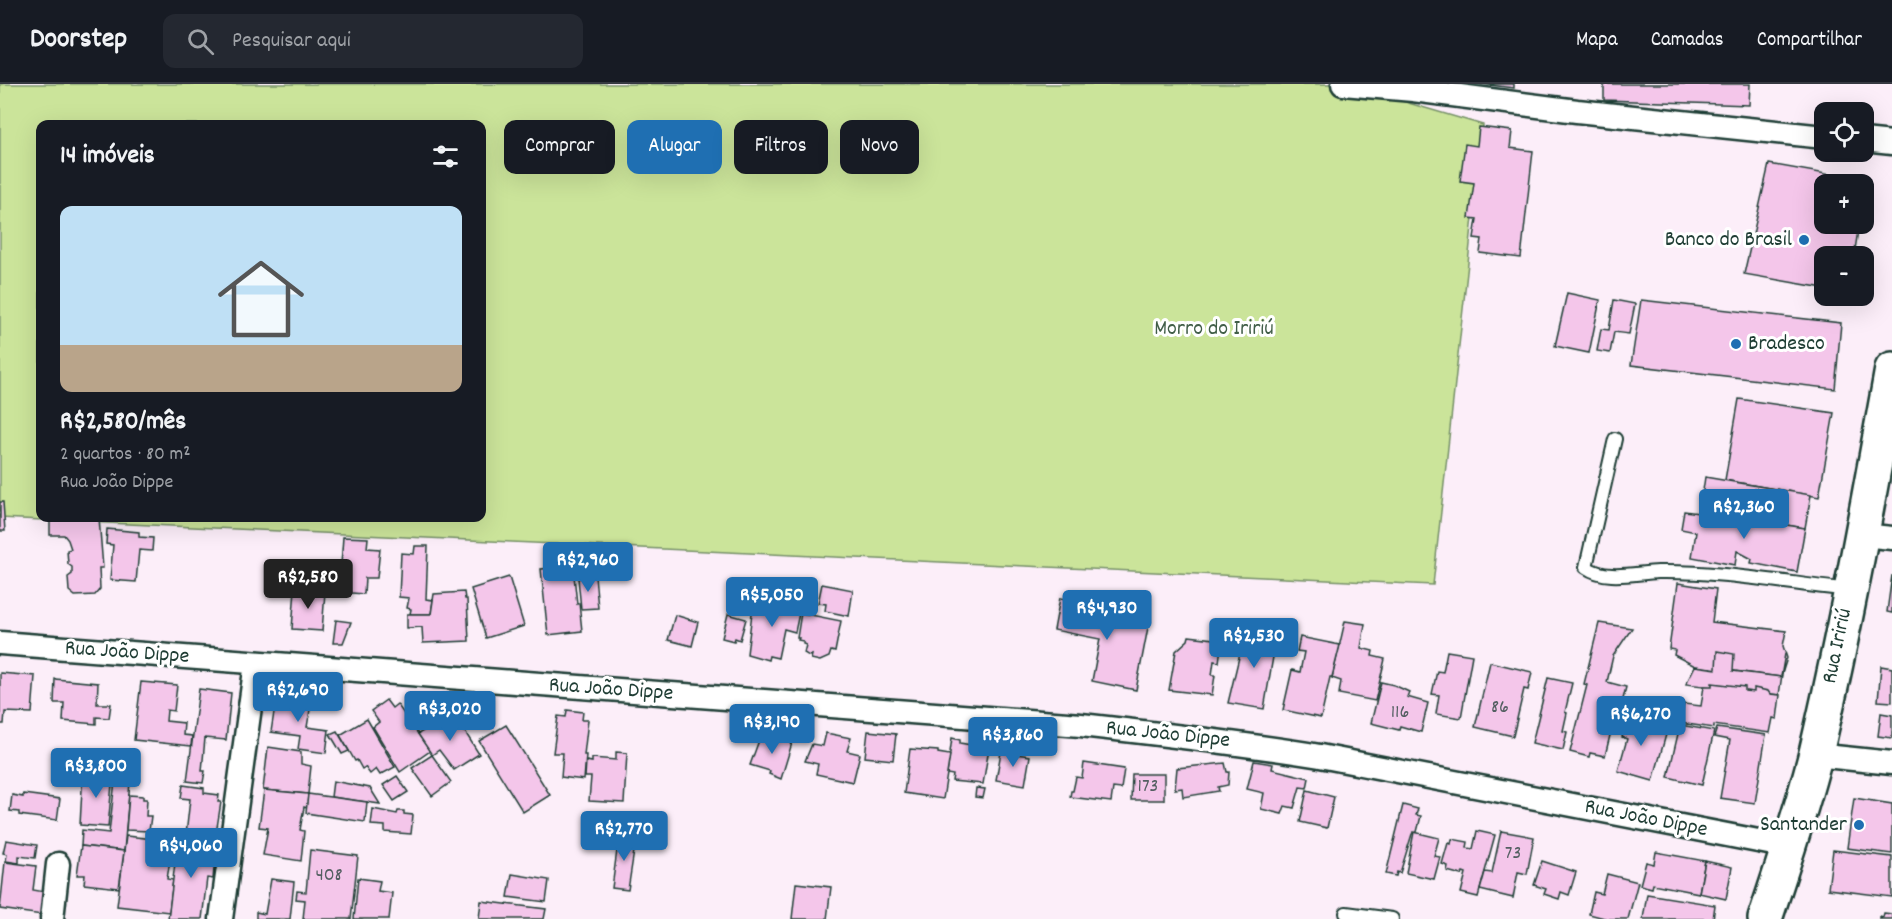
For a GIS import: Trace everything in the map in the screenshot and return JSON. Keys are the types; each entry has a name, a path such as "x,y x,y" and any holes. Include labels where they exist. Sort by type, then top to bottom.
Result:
{"main road":[{"name":"Rua Iririú","path":"1765,919 1789,847 1815,755 1850,590 1877,536 1892,369"}],"street":[{"path":"1343,84 1814,136"},
{"path":"1874,141 1892,143"},
{"name":"Rua João Dippe","path":"0,643 1081,725 1234,742 1320,756 1789,847"},
{"path":"221,919 256,663"},
{"path":"1815,755 1892,763"},
{"path":"52,919 58,864"}],"lane":[{"path":"1615,439 1586,567 1594,573 1605,575 1659,572 1723,574 1850,590"},
{"path":"1346,913 1392,919"}],"green space":[{"name":"Morro do Iririú","path":"0,84 1344,84 1483,125 1433,585 86,522 486,522 486,120 36,120 36,520 0,518"}],"building":[{"path":"1481,84 1514,84 1514,88"},
{"path":"1604,84 1750,84 1749,105 1604,100"},
{"path":"1479,127 1512,131 1510,148 1533,151 1521,258 1480,253 1482,239 1474,238 1477,219 1469,218 1474,183 1460,181 1465,144 1477,146"},
{"name":"Banco do Brasil","path":"1769,164 1826,174 1814,174 1814,234 1857,234 1856,246 1814,246 1814,286 1744,274"},
{"path":"1567,293 1600,300 1589,353 1555,346"},
{"path":"1614,300 1635,304 1629,334 1614,332 1610,353 1597,351 1601,329 1609,330"},
{"name":"Bradesco","path":"1641,300 1841,323 1835,389 1631,365"},
{"path":"1739,399 1834,413 1819,497 1725,480"},
{"path":"1705,477 1811,495 1805,528 1700,511"},
{"path":"0,502 3,502 5,531 0,531"},
{"path":"1684,511 1699,513 1700,511 1805,528 1797,572 1751,563 1752,559 1737,551 1735,565 1692,557 1696,532 1681,529"},
{"path":"50,522 99,522 103,568 99,568 100,589 95,595 75,596 69,591 68,577 72,574 72,567 68,564 67,550 71,549 68,540 64,535 50,535"},
{"path":"107,529 139,532 139,537 153,538 152,551 139,550 136,582 110,580 113,545 106,544"},
{"path":"343,537 368,538 367,548 380,549 377,578 365,578 364,594 339,592"},
{"path":"415,546 428,546 426,599 433,600 431,614 410,614 411,609 407,608 409,598 399,597 401,553 414,554"},
{"path":"573,566 582,631 548,635 541,569"},
{"path":"1892,575 1892,613 1887,612"},
{"path":"595,576 598,608 581,609 578,578"},
{"path":"509,577 524,626 486,638 471,589"},
{"path":"1678,583 1716,589 1712,622 1786,631 1783,646 1787,658 1781,677 1695,666 1674,655 1675,650 1669,649"},
{"path":"822,584 853,590 849,616 825,611 826,604 818,603"},
{"path":"295,589 325,592 322,631 292,629"},
{"path":"464,592 465,599 467,599 469,641 423,643 422,627 407,628 407,614 431,614 434,594"},
{"path":"785,596 802,599 795,632 784,629 778,658 769,656 768,660 747,654 753,605 782,610"},
{"path":"1060,598 1102,606 1101,613 1149,622 1136,690 1092,681 1100,639 1054,630"},
{"path":"801,613 841,621 835,652 831,651 829,657 820,661 811,659 812,655 804,653 806,645 797,638"},
{"path":"728,614 746,619 740,640 722,638"},
{"path":"675,615 698,622 692,646 668,640"},
{"path":"336,620 351,622 343,643 333,643"},
{"path":"1345,621 1365,624 1361,648 1373,651 1372,656 1385,659 1375,701 1339,694 1341,681 1332,678"},
{"path":"1599,623 1632,628 1613,656 1607,682 1626,687 1617,724 1613,723 1605,756 1590,753 1589,757 1570,752 1587,685 1584,684"},
{"path":"1246,628 1277,634 1264,709 1228,703"},
{"path":"1189,636 1222,640 1219,662 1214,661 1212,675 1215,675 1212,695 1169,690 1176,651 1188,640"},
{"path":"1300,637 1340,645 1321,718 1283,710 1292,670 1300,672 1304,652 1297,651"},
{"path":"1447,651 1472,655 1461,718 1436,714 1439,695 1432,694 1437,671 1443,672"},
{"path":"1717,651 1734,654 1733,671 1781,677 1785,654 1779,695 1686,684 1695,666 1716,669"},
{"path":"1490,662 1532,672 1528,690 1524,689 1513,736 1475,727"},
{"path":"1881,666 1892,668 1892,702 1878,701"},
{"path":"0,673 35,676 32,713 5,712 4,724 0,724"},
{"path":"1548,678 1572,683 1565,712 1567,713 1563,731 1567,732 1563,750 1532,743"},
{"path":"55,679 98,683 97,704 111,704 109,718 96,717 96,724 63,721 64,703 54,703"},
{"path":"141,682 177,685 174,711 167,710 166,721 184,723 183,735 192,736 191,746 134,740"},
{"path":"1381,682 1409,692 1407,697 1428,703 1421,732 1400,726 1399,730 1371,723"},
{"path":"1712,683 1745,687 1745,691 1754,692 1754,688 1780,695 1777,719 1773,718 1770,733 1680,723 1684,704 1701,706 1704,686 1712,686"},
{"path":"199,689 231,693 226,740 205,738 203,783 187,781"},
{"path":"277,693 312,698 307,727 329,730 326,753 298,749 300,736 271,732"},
{"path":"386,700 392,708 397,704 430,751 400,772 373,727 379,722 371,711"},
{"path":"1634,706 1646,710 1642,723 1667,731 1653,781 1618,771 1627,739 1622,737 1627,719 1631,720"},
{"path":"567,710 583,712 582,720 588,720 584,780 561,777 563,753 553,753 558,716 566,717"},
{"path":"1881,713 1892,715 1892,738 1878,736"},
{"path":"455,716 479,754 454,770 439,750 432,755 418,734 443,719 445,721"},
{"path":"367,719 395,767 380,775 376,769 370,774 365,767 362,769 340,735"},
{"path":"506,725 550,795 523,812 479,741"},
{"path":"1680,725 1714,731 1702,785 1668,777"},
{"path":"1717,728 1766,735 1755,803 1720,798 1730,740 1714,737"},
{"path":"337,731 349,751 342,754 330,734"},
{"path":"868,731 896,734 893,760 865,757"},
{"path":"762,732 792,743 781,779 769,774 770,771 750,765"},
{"path":"826,733 851,738 847,751 860,754 853,782 816,774 818,764 805,761 812,744 823,746"},
{"path":"952,738 960,740 960,743 989,748 983,784 952,781 953,775 947,774"},
{"path":"268,747 301,752 301,764 311,766 308,794 263,790"},
{"path":"910,749 938,751 938,753 950,755 943,799 904,793"},
{"path":"616,752 627,753 624,803 589,801 591,777 585,777 586,761 592,762 592,758 616,760"},
{"path":"1001,752 1030,756 1025,785 996,780"},
{"path":"432,755 451,782 432,796 412,768"},
{"path":"1254,761 1273,764 1272,769 1309,778 1307,788 1300,787 1294,808 1285,806 1282,814 1261,809 1264,793 1247,789"},
{"path":"1084,763 1124,769 1121,789 1113,788 1111,802 1070,797 1076,777 1082,778"},
{"path":"1225,763 1227,772 1229,772 1228,785 1218,787 1219,791 1183,797 1182,788 1175,789 1177,768"},
{"path":"83,771 113,773 108,827 80,825"},
{"path":"1132,774 1164,774 1164,800 1131,800"},
{"path":"397,776 408,792 394,801 383,785"},
{"path":"115,781 130,782 124,851 81,846 82,830 109,833"},
{"path":"333,781 370,788 380,804 331,797"},
{"path":"183,785 204,788 204,793 219,795 218,802 221,802 215,840 186,835 190,799 181,798"},
{"path":"976,788 985,789 983,798 975,797"},
{"path":"264,790 308,794 307,808 304,807 300,830 304,831 301,861 263,855 268,828 259,827"},
{"path":"1307,790 1334,797 1327,828 1300,822"},
{"path":"23,794 60,799 57,820 19,815 19,812 10,811 12,795 23,797"},
{"path":"308,794 367,802 365,822 306,813"},
{"path":"129,795 143,796 143,799 147,799 146,816 151,816 149,831 126,830"},
{"path":"1854,798 1892,804 1892,854 1847,848"},
{"path":"1403,805 1418,809 1416,815 1421,816 1417,832 1412,834 1400,873 1397,872 1396,876 1386,874"},
{"path":"373,809 397,814 398,811 404,811 404,814 413,815 411,834 385,832 385,826 371,825"},
{"path":"1477,831 1495,835 1478,897 1461,893 1466,873 1463,872 1462,875 1447,871 1448,866 1442,864 1448,843 1451,844 1452,839 1468,842 1467,848 1473,849"},
{"path":"1501,831 1534,837 1527,874 1518,872 1513,898 1480,890 1485,872 1492,873"},
{"path":"1414,832 1439,838 1434,856 1440,857 1434,879 1406,873"},
{"path":"619,835 636,838 628,890 612,888"},
{"path":"126,836 173,841 167,879 173,880 169,912 117,906"},
{"path":"178,839 216,845 213,879 207,878 202,919 168,919"},
{"path":"6,840 37,845 35,858 19,856 19,863 6,861 7,854 3,853"},
{"path":"81,846 124,851 119,888 84,884 85,875 77,875"},
{"path":"310,850 358,856 351,919 303,919 305,900 296,899 297,891 306,892"},
{"path":"1833,850 1892,857 1892,897 1828,889"},
{"path":"1656,852 1705,861 1699,893 1653,884 1652,888 1640,885 1646,862 1654,864"},
{"path":"1542,861 1576,872 1569,895 1561,892 1559,899 1544,894 1546,889 1534,885"},
{"path":"1705,861 1732,867 1726,899 1699,893"},
{"path":"5,862 36,866 33,890 45,892 42,915 0,909"},
{"path":"512,874 549,880 546,902 508,897"},
{"path":"1607,874 1638,882 1628,919 1608,919 1589,914 1594,892 1602,894"},
{"path":"358,878 380,881 378,891 392,893 389,919 354,919"},
{"path":"271,879 294,882 290,919 256,919 256,912 265,914"},
{"path":"796,883 831,887 827,919 792,919"},
{"path":"1647,894 1715,905 1713,919 1643,919"},
{"path":"481,901 546,909 544,919 479,919"},
{"path":"1884,913 1892,914 1892,919 1880,919"}],"place":[{"name":"Banco do Brasil","path":"1804,240"},
{"name":"Bradesco","path":"1736,344"},
{"name":"Santander","path":"1859,825"}]}
